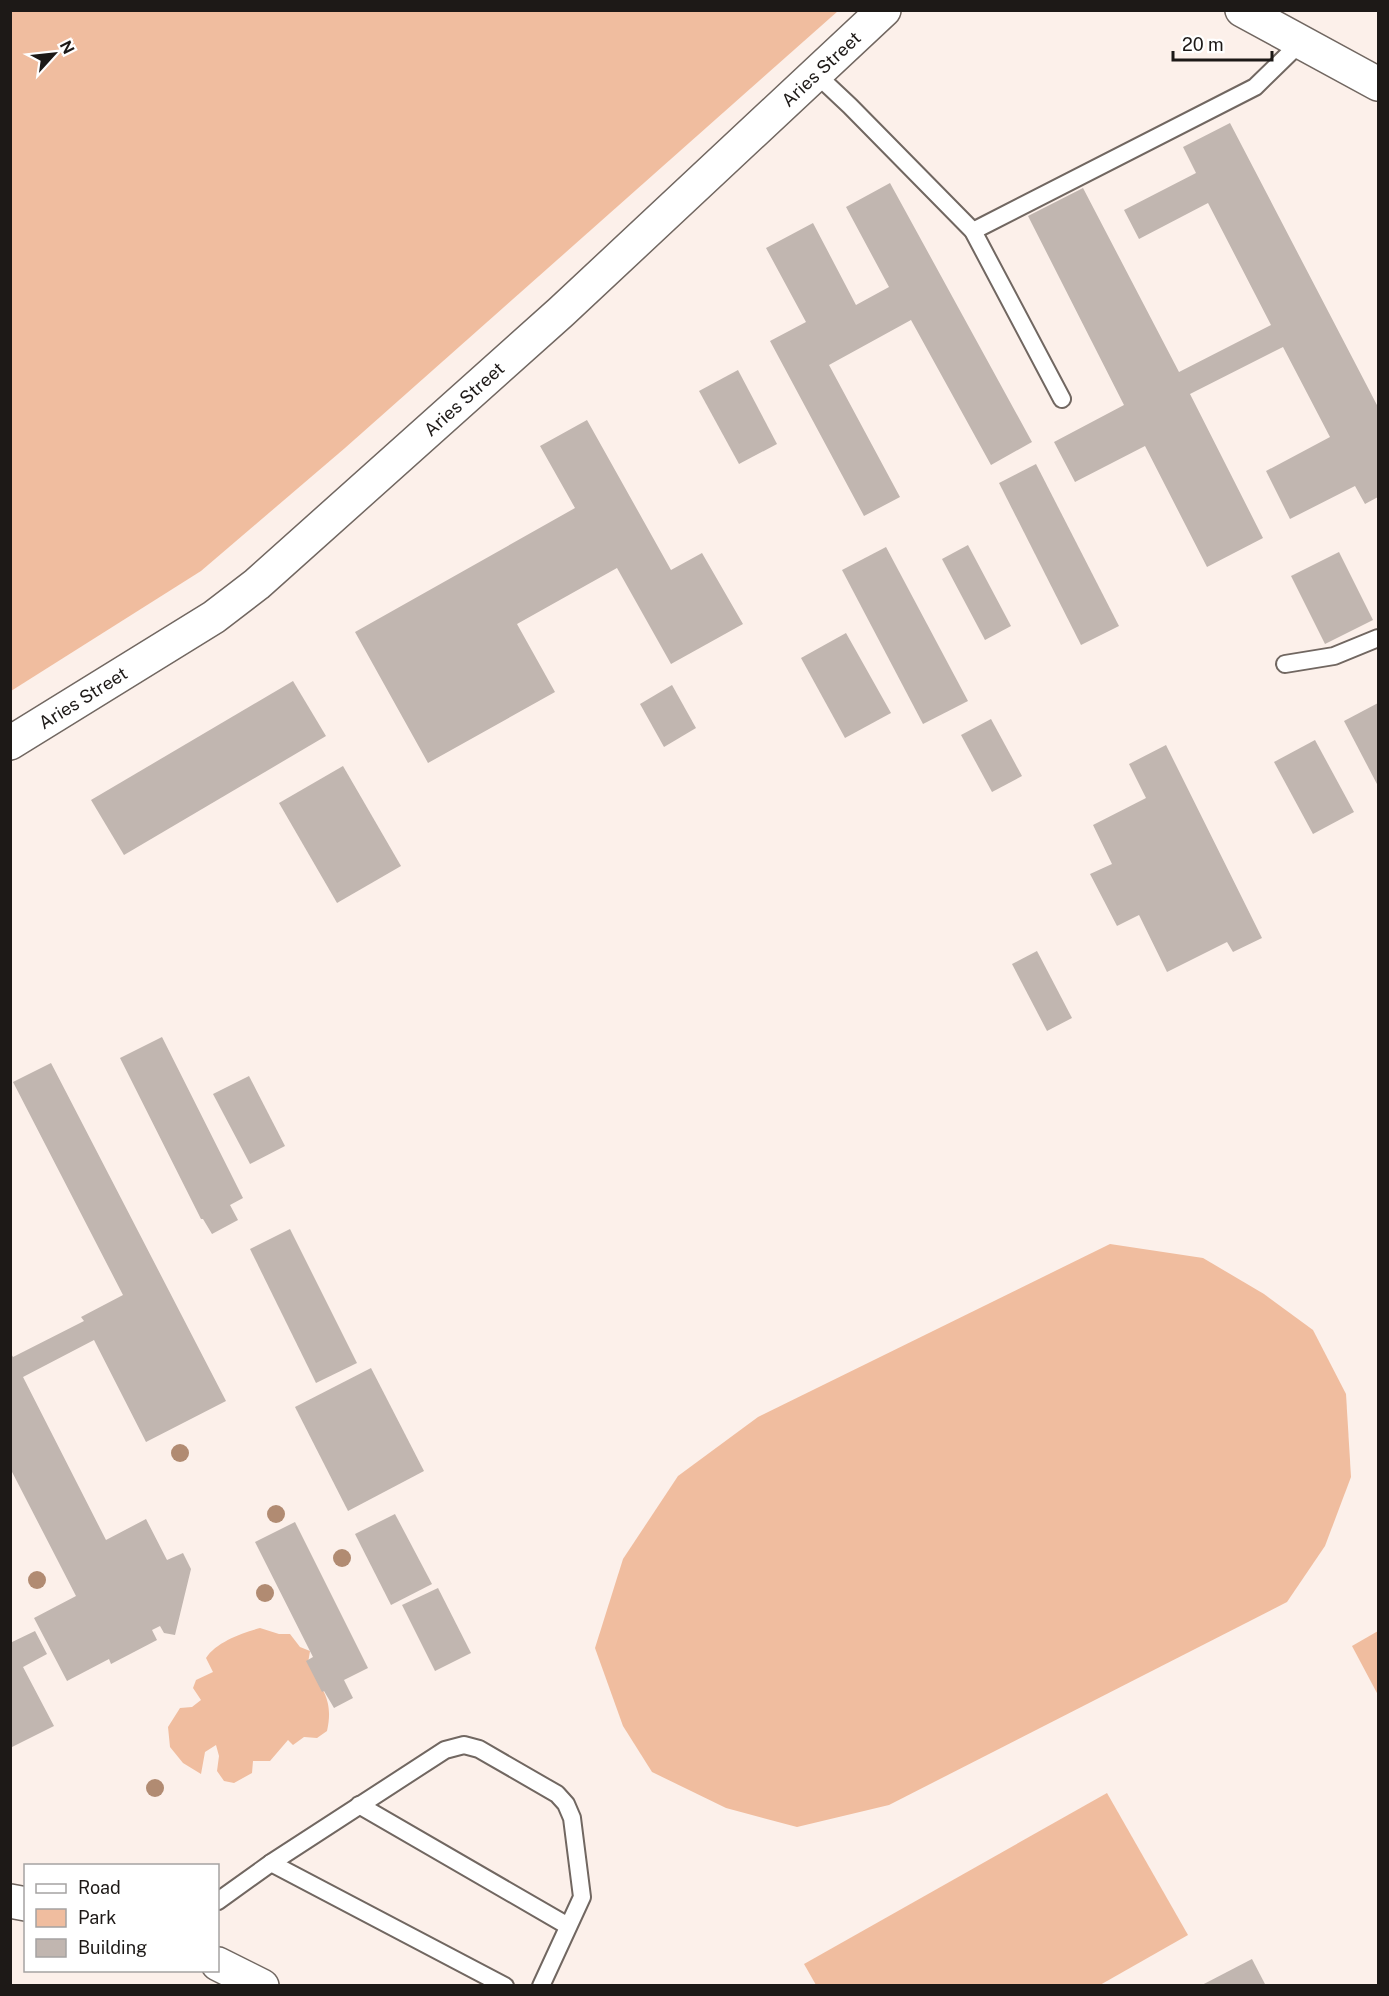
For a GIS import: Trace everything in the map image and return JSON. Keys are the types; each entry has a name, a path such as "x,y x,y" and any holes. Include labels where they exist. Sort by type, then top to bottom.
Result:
{"street":[{"name":"Aries Street","path":"10,743 214,617 257,584 561,312 884,10"},
{"path":"1242,10 1378,84"},
{"path":"219,1964 262,1986"}],"lane":[{"path":"973,231 1255,87 1301,42"},
{"path":"816,74 973,231 1062,399"},
{"path":"1285,664 1334,656 1378,638"},
{"path":"219,1900 271,1863 445,1750 464,1745 479,1749 557,1794 567,1804 572,1818 582,1897 541,1986"},
{"path":"359,1805 568,1926"},
{"path":"271,1863 505,1986"}],"green space":[{"path":"11,10 838,11 345,448 201,571 11,691"},
{"path":"1110,1244 1203,1258 1264,1294 1313,1330 1346,1394 1351,1477 1325,1546 1287,1602 889,1805 797,1827 726,1808 652,1772 623,1726 595,1648 623,1559 678,1476 758,1417"},
{"path":"260,1628 279,1634 290,1634 300,1647 310,1651 308,1663 328,1703 327,1731 317,1738 304,1737 293,1745 288,1740 270,1761 253,1761 252,1773 234,1783 224,1781 217,1771 219,1756 216,1745 205,1752 201,1774 183,1763 170,1747 168,1727 180,1708 192,1707 201,1700 193,1688 196,1680 213,1672 206,1658 210,1652 230,1639"},
{"path":"1378,1631 1378,1695 1352,1646"},
{"path":"1107,1793 1188,1935 1100,1985 816,1985 804,1964"}],"building":[{"path":"1230,123 1378,407 1378,497 1365,504 1355,486 1290,519 1266,471 1330,437 1283,347 1190,394 1263,538 1207,567 1145,446 1075,482 1054,442 1124,405 1028,216 1083,188 1179,372 1271,325 1208,203 1139,239 1124,210 1196,173 1183,147"},
{"path":"890,183 1032,442 991,465 911,320 829,365 900,497 864,516 770,341 806,322 766,248 813,223 856,305 889,287 846,207"},
{"path":"738,370 777,444 739,464 699,391"},
{"path":"587,420 671,570 702,553 743,624 671,664 617,568 517,624 555,692 428,763 355,632 575,508 540,446"},
{"path":"1036,464 1119,626 1081,645 999,483"},
{"path":"968,545 1011,626 985,640 942,559"},
{"path":"886,547 968,701 923,724 842,570"},
{"path":"1339,552 1373,620 1325,644 1291,576"},
{"path":"846,633 891,713 845,738 801,658"},
{"path":"293,681 326,736 124,855 91,800"},
{"path":"672,685 696,728 664,747 640,704"},
{"path":"1378,703 1378,786 1344,721"},
{"path":"991,719 1022,776 992,792 961,735"},
{"path":"1315,740 1354,812 1313,834 1274,762"},
{"path":"1166,745 1262,938 1233,952 1227,942 1167,972 1139,915 1117,926 1090,874 1112,864 1093,825 1146,798 1129,764"},
{"path":"343,766 401,866 337,903 279,803"},
{"path":"1037,951 1072,1018 1047,1031 1012,964"},
{"path":"162,1037 243,1198 230,1205 238,1220 212,1234 201,1219 120,1058"},
{"path":"51,1063 226,1401 146,1442 94,1340 23,1377 106,1540 146,1519 167,1560 183,1553 191,1569 175,1635 164,1633 160,1626 152,1630 157,1640 111,1664 109,1659 67,1681 34,1618 76,1596 10,1468 10,1352 13,1357 84,1321 81,1317 123,1295 13,1082"},
{"path":"249,1076 285,1146 250,1164 213,1094"},
{"path":"290,1229 357,1363 316,1383 250,1249"},
{"path":"371,1368 424,1471 348,1511 295,1407"},
{"path":"395,1514 432,1584 391,1605 355,1534"},
{"path":"295,1522 368,1668 344,1680 353,1698 334,1708 324,1691 322,1692 306,1661 313,1657 255,1542"},
{"path":"438,1588 471,1653 435,1671 402,1605"},
{"path":"35,1631 47,1654 23,1667 54,1726 10,1748 10,1643"},
{"path":"1252,1959 1266,1986 1200,1986"}]}
